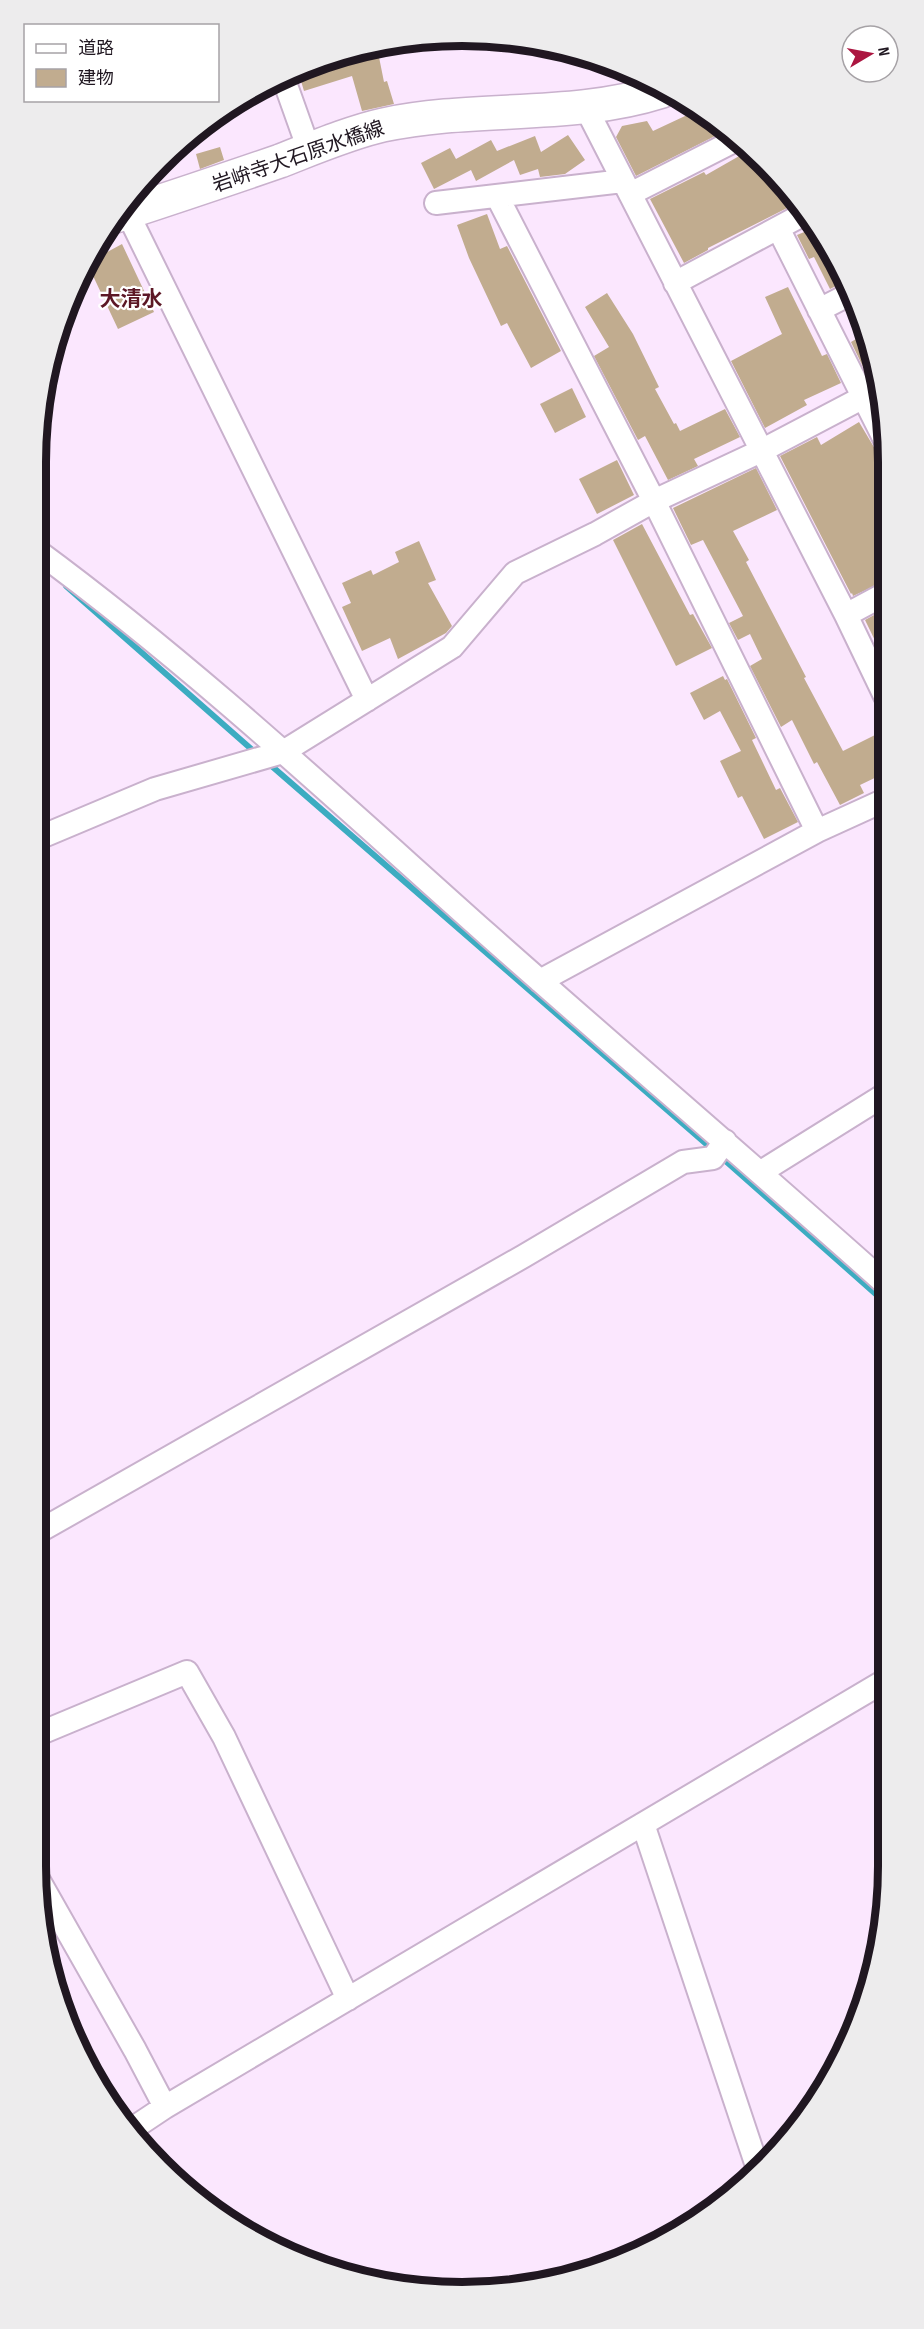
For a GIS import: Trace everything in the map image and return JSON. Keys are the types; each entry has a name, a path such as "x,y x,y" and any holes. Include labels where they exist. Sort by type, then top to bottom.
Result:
{"main road":[{"name":"岩峅寺大石原水橋線","path":"131,211 381,125 447,114 586,108 654,93"}],"street":[{"path":"286,86 309,150"},
{"path":"586,108 878,681"},
{"path":"436,203 497,196 626,188 728,143"},
{"path":"497,196 654,501 817,831"},
{"path":"675,283 798,217"},
{"path":"124,220 367,700"},
{"path":"778,228 819,310 872,393"},
{"path":"819,310 844,297"},
{"path":"46,835 155,789 283,752 452,647 515,573 872,393"},
{"path":"46,557 102,599 283,752 878,1278"},
{"path":"846,615 878,598"},
{"path":"540,981 817,831 878,803"},
{"path":"760,1172 878,1099"},
{"path":"46,1527 524,1256 683,1162 713,1158 725,1142"},
{"path":"46,1731 187,1672 224,1737 348,1999"},
{"path":"137,2126 878,1685"},
{"path":"643,1824 755,2161"},
{"path":"47,1895 165,2107"}],"building":[{"path":"379,55 384,82 387,81 394,104 362,111 352,76 304,91 300,79"},
{"path":"689,114 718,135 636,176 616,137 622,126 647,121 653,131"},
{"path":"568,135 585,160 565,174 540,177 538,169 520,175 514,160 476,181 471,170 434,189 421,163 450,148 456,159 491,140 497,151 535,136 541,152"},
{"path":"220,147 224,160 200,169 196,154"},
{"path":"741,155 790,207 708,248 684,263 650,199 704,172 706,175"},
{"path":"487,214 500,249 507,246 561,351 531,368 507,323 501,326 469,258 457,225"},
{"path":"807,231 838,285 830,289 814,257 809,259 797,235"},
{"path":"122,244 154,312 118,329 92,273 101,255"},
{"path":"788,287 822,356 827,354 841,383 804,400 807,405 765,428 731,361 782,334 765,297"},
{"path":"607,293 633,334 659,387 655,389 680,431 725,409 740,437 694,459 698,466 668,480 645,436 638,440 594,356 609,347 585,307"},
{"path":"856,339 861,349 867,370 865,371 851,342"},
{"path":"572,388 586,417 555,433 540,404"},
{"path":"859,422 878,453 878,535 876,536 878,540 878,584 853,596 780,456 817,437 821,445"},
{"path":"617,460 634,495 597,514 579,479"},
{"path":"756,468 777,510 733,531 749,560 746,562 806,677 804,678 843,751 878,734 878,776 860,785 864,793 840,805 817,762 814,764 792,720 781,727 750,666 762,659 750,634 738,640 729,623 743,616 703,540 691,545 673,508"},
{"path":"642,524 690,615 693,614 712,648 676,666 613,540"},
{"path":"419,541 436,580 428,583 452,626 446,633 398,659 390,638 362,651 342,607 351,603 342,583 371,570 373,575 399,562 395,552"},
{"path":"878,613 878,647 865,620"},
{"path":"723,676 725,680 727,679 756,738 752,740 776,790 780,788 798,822 764,839 742,796 738,798 720,761 741,751 720,711 704,720 690,693"}],"waterway":[{"path":"66,586 257,754"},
{"path":"267,762 712,1149"},
{"path":"720,1156 878,1296"}],"district":[{"name":"大清水","path":"131,299"}]}
